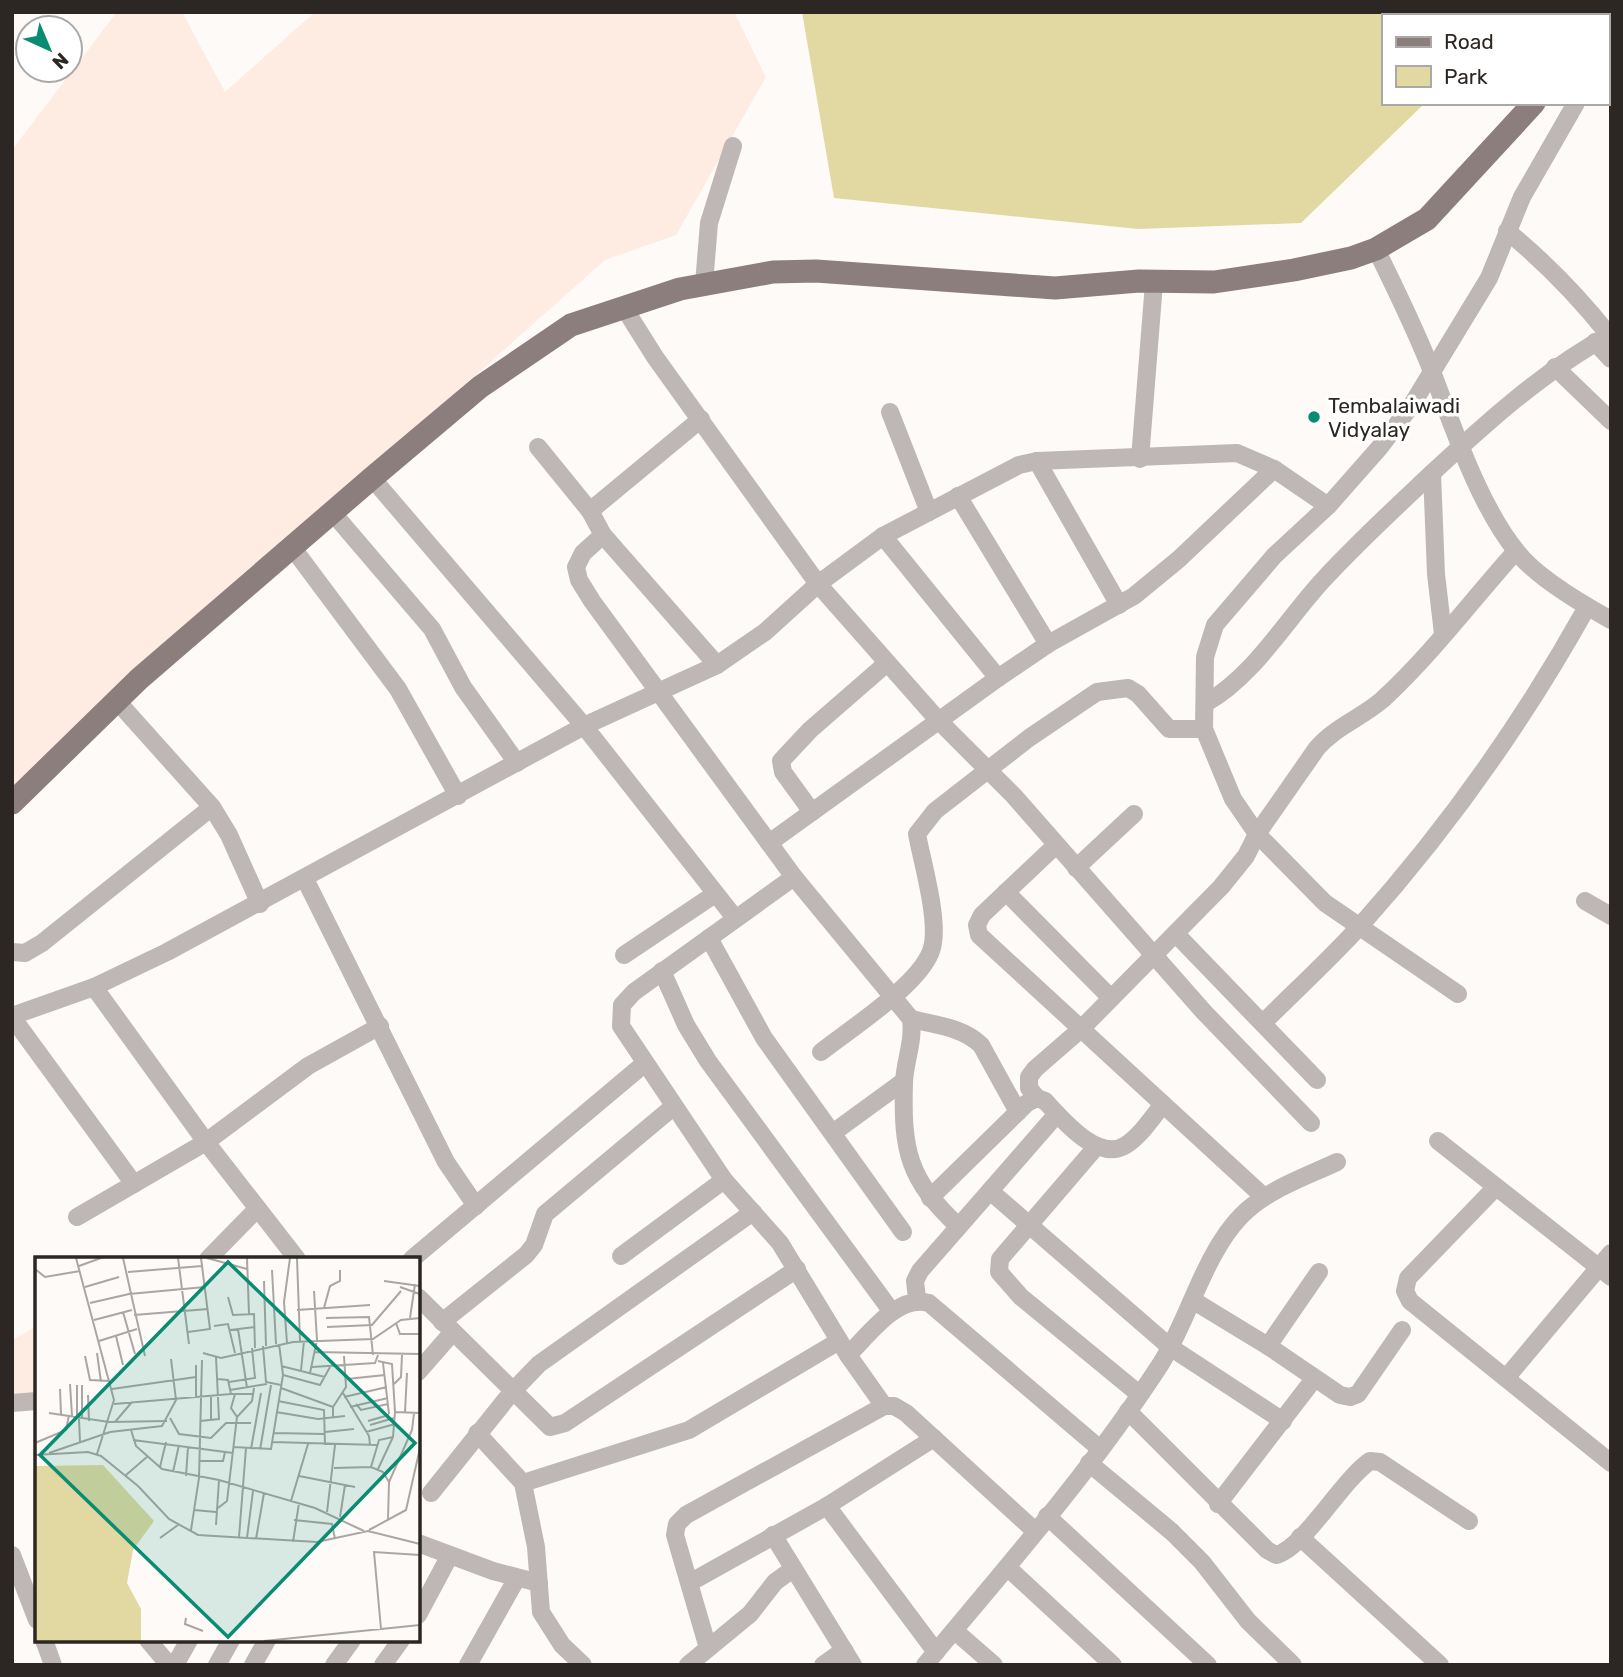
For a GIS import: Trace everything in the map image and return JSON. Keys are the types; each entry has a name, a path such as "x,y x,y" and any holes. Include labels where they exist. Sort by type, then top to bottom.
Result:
{"main road":[{"path":"12,803 117,701 332,512 480,387 571,325 623,306 704,284 773,272 816,271 1055,288 1214,282 1294,270 1376,249 1427,219 1532,105"}],"street":[{"path":"1458,994 1325,904 1257,834 1234,799 1204,729 1205,657 1216,625 1274,556 1328,506 1380,447 1432,370 1489,278 1522,197 1575,105"},
{"path":"704,284 709,223 733,146"},
{"path":"1507,231 1547,264 1574,291 1605,337 1611,359"},
{"path":"1376,249 1432,370 1447,417 1462,444 1485,499 1516,551 1533,568 1587,607 1611,620"},
{"path":"1140,459 1154,283"},
{"path":"623,306 655,357 818,584 938,720 989,771 1153,955 1311,1123"},
{"path":"1206,703 1223,694 1323,580 1462,444 1555,367 1605,337"},
{"path":"1555,367 1611,421"},
{"path":"890,412 929,512"},
{"path":"590,511 701,419"},
{"path":"538,447 590,511 603,535 717,665"},
{"path":"134,1184 12,1016 94,987 260,904 584,726 661,693 717,665 765,632 818,584 884,536 1019,465 1037,461 1140,459 1237,453 1274,469 1328,506"},
{"path":"1037,461 1118,605"},
{"path":"769,843 998,678 1048,644 1118,605 1179,559 1274,469"},
{"path":"1432,473 1436,573 1443,634"},
{"path":"372,478 584,726 735,918"},
{"path":"958,496 1048,644"},
{"path":"332,512 432,629 463,687 517,762"},
{"path":"603,535 583,553 576,567 579,580 794,877 911,1019 913,1037 904,1081 908,1157 915,1177 930,1198 958,1226"},
{"path":"884,536 998,678"},
{"path":"292,547 398,689 458,796"},
{"path":"1163,1104 1124,1147 1096,1147 1045,1101 1037,1098 1029,1088 1029,1077 1081,1029 1221,887 1246,856 1257,834 1326,737 1381,701 1516,551"},
{"path":"1263,1023 1359,927 1470,788 1555,664 1587,607"},
{"path":"812,812 783,772 781,761 810,730 887,663"},
{"path":"821,1052 894,996 923,966 932,950 932,919 916,834 935,811 1029,738 1097,692 1128,688 1138,694 1169,729 1204,729"},
{"path":"117,701 212,807 229,835 260,904"},
{"path":"12,952 26,953 42,943 212,807"},
{"path":"1076,868 1134,814"},
{"path":"1056,845 982,915 977,925 979,935 1264,1197"},
{"path":"794,877 662,971 622,1004 621,1026 724,1180 780,1243 844,1348 884,1406"},
{"path":"305,879 446,1162 476,1206"},
{"path":"1006,892 1111,998"},
{"path":"624,955 715,894"},
{"path":"1585,901 1611,916"},
{"path":"1176,934 1317,1080"},
{"path":"709,938 764,1038 834,1132 903,1232"},
{"path":"662,971 686,1025 708,1061 892,1312"},
{"path":"94,987 256,1210 295,1257"},
{"path":"911,1019 964,1032 973,1037 981,1045 1018,1112"},
{"path":"77,1217 206,1142 308,1066 380,1026"},
{"path":"414,1257 644,1064"},
{"path":"834,1132 904,1081"},
{"path":"930,1198 1018,1112 1037,1098"},
{"path":"420,1369 447,1328 526,1255 534,1245 545,1214 673,1107"},
{"path":"917,1299 915,1281 920,1271 1057,1114"},
{"path":"1438,1141 1604,1272"},
{"path":"1096,1147 1000,1259 999,1272 1021,1297 1139,1394"},
{"path":"827,1506 930,1658 1007,1567 1128,1411 1170,1347 1225,1237 1240,1216 1264,1197 1338,1162"},
{"path":"621,1256 724,1180"},
{"path":"1496,1187 1408,1278 1405,1291 1409,1301 1611,1463"},
{"path":"990,1191 1170,1347 1283,1422"},
{"path":"210,1257 256,1210"},
{"path":"430,1493 512,1392 564,1345 753,1212"},
{"path":"1506,1378 1604,1272 1611,1253"},
{"path":"420,1299 550,1427 565,1423 797,1269"},
{"path":"1268,1346 1319,1272"},
{"path":"523,1483 689,1430 844,1348 892,1312 917,1299"},
{"path":"917,1299 940,1310 1094,1455 1202,1562 1248,1621 1293,1665"},
{"path":"1194,1301 1268,1346 1339,1395 1350,1397 1358,1394 1402,1330"},
{"path":"1218,1504 1314,1379"},
{"path":"12,1404 35,1401"},
{"path":"708,1648 691,1582 675,1535 677,1524 686,1515 884,1406 894,1406 906,1413 1035,1531"},
{"path":"1128,1411 1218,1504 1267,1550 1276,1555 1284,1553 1350,1478 1370,1461 1380,1462 1469,1521"},
{"path":"477,1433 523,1483 536,1547 541,1612 548,1627 583,1665"},
{"path":"691,1582 827,1506 934,1438"},
{"path":"1046,1516 1208,1665"},
{"path":"773,1535 849,1657 822,1665"},
{"path":"1300,1537 1440,1665"},
{"path":"420,1545 539,1583"},
{"path":"12,1555 35,1615"},
{"path":"424,1592 450,1555"},
{"path":"1007,1567 1113,1665"},
{"path":"688,1665 750,1614 775,1582 793,1569"},
{"path":"468,1665 517,1577"},
{"path":"955,1631 994,1665"},
{"path":"45,1642 53,1665"},
{"path":"150,1642 169,1665"},
{"path":"175,1665 188,1642"},
{"path":"217,1665 230,1642"},
{"path":"253,1665 266,1642"},
{"path":"334,1665 351,1642"},
{"path":"383,1665 400,1642"}],"shaded area":[{"path":"117,12 182,12 225,92 315,12 734,12 766,77 676,235 605,260 12,787 12,150 62,84 84,84 84,55"},
{"path":"35,1327 35,1397 12,1397 12,1340"}],"green space":[{"path":"802,12 1517,12 1382,14 1382,105 1423,105 1301,223 1138,229 834,198"}],"place":[{"name":"Tembalaiwadi Vidyalay","path":"1314,417"}]}
